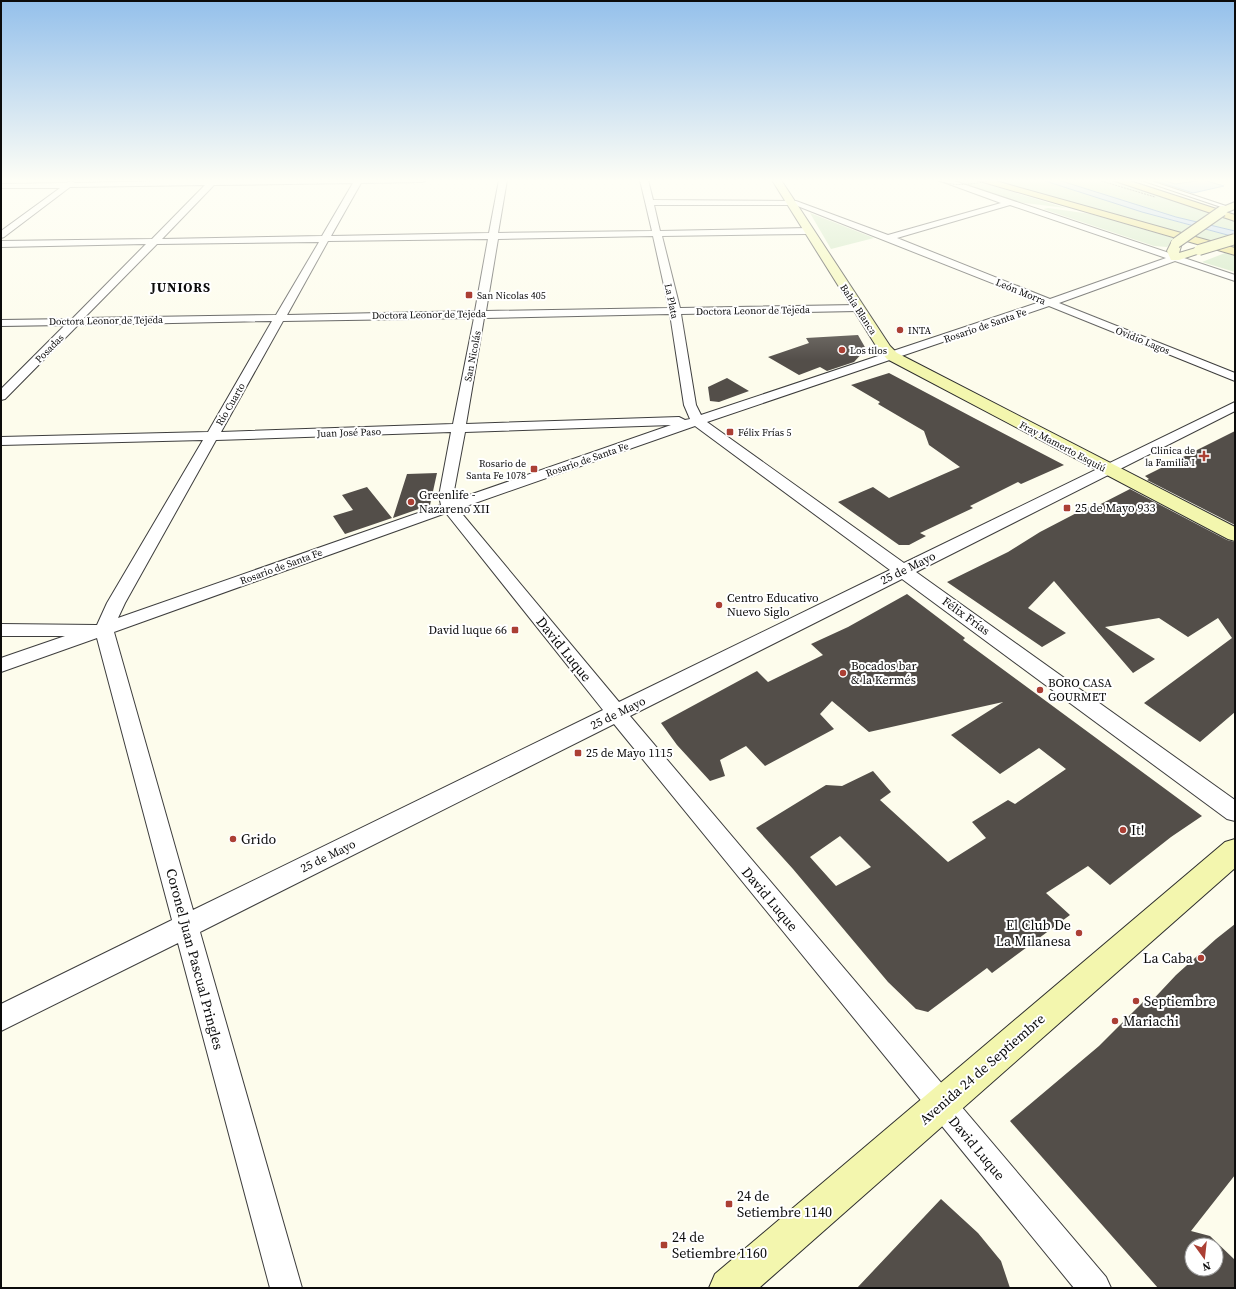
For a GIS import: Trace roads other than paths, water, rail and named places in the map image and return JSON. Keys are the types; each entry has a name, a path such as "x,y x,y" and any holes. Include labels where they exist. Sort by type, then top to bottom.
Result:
{"main road":[{"path":"1192,240 1235,252"}],"street":[{"path":"1,244 204,240"},
{"name":"Río Cuarto","path":"104,630 116,603 325,240"},
{"name":"San Nicolás","path":"449,507 446,496 493,240"},
{"name":"La Plata","path":"659,240 675,311 690,405 697,421"},
{"name":"Bahía Blanca","path":"813,240 892,356"},
{"name":"León Morra","path":"893,240 1051,302"},
{"path":"1121,240 1235,278"},
{"path":"1175,258 1173,251 1176,243 1180,240"},
{"name":"Rosario de Santa Fe","path":"1,665 697,421 1231,240"},
{"name":"Posadas","path":"1,396 156,241"},
{"name":"Ovidio Lagos","path":"1051,302 1235,377"},
{"name":"Doctora Leonor de Tejeda","path":"1,322 281,316 858,308"},
{"name":"Fray Mamerto Esquiú","path":"892,356 1235,535"},
{"name":"25 de Mayo","path":"1,1018 1235,406"},
{"name":"Juan José Paso","path":"1,441 697,421"},
{"name":"Félix Frías","path":"697,421 1235,812"},
{"name":"David Luque","path":"449,507 616,714 1095,1288"},
{"path":"1,630 104,630"},
{"name":"Coronel Juan Pascual Pringles","path":"104,630 286,1288"},
{"name":"Avenida 24 de Septiembre","path":"729,1288 1235,850"}],"place":[{"name":"San Nicolas 405","path":"469,295"},
{"name":"INTA","path":"900,330"},
{"name":"Los tilos","path":"842,350"},
{"name":"Félix Frías 5","path":"730,432"},
{"name":"Clinica de la Familia I","path":"1204,456"},
{"name":"Rosario de Santa Fe 1078","path":"534,469"},
{"name":"Greenlife - Nazareno XII","path":"411,502"},
{"name":"25 de Mayo 933","path":"1067,508"},
{"name":"Centro Educativo Nuevo Siglo","path":"719,605"},
{"name":"David luque 66","path":"515,630"},
{"name":"Bocados bar & la Kermés","path":"843,673"},
{"name":"BORO CASA GOURMET","path":"1040,690"},
{"name":"25 de Mayo 1115","path":"578,753"},
{"name":"It!","path":"1123,830"},
{"name":"Grido","path":"233,839"},
{"name":"El Club De La Milanesa","path":"1079,933"},
{"name":"La Caba","path":"1201,958"},
{"name":"Septiembre","path":"1136,1001"},
{"name":"Mariachi","path":"1115,1021"},
{"name":"24 de Setiembre 1140","path":"729,1204"},
{"name":"24 de Setiembre 1160","path":"664,1245"}],"district":[{"name":"JUNIORS","path":"181,287"}]}
